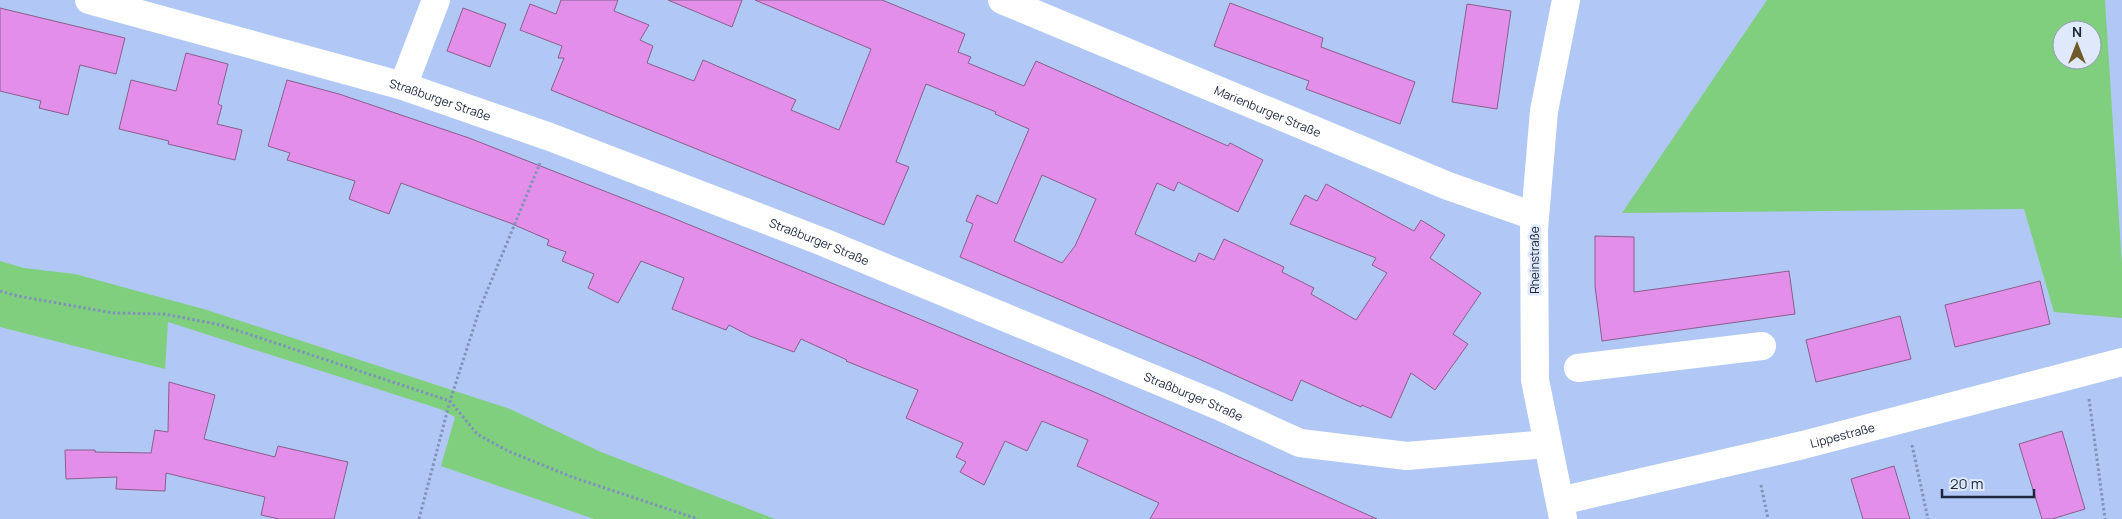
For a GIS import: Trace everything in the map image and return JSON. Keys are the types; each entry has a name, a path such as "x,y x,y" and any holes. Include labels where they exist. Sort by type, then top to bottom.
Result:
{"street":[{"name":"Straßburger Straße","path":"88,0 403,86 550,137 832,246 1210,402 1300,442 1406,456 1547,444"},
{"path":"403,86 436,0"},
{"name":"Marienburger Straße","path":"1002,0 1448,186 1534,216"},
{"name":"Rheinstraße","path":"1562,510 1535,380 1534,216 1544,111 1566,0"},
{"path":"1578,368 1762,346"},
{"name":"Lippestraße","path":"1562,510 2122,362"}],"path":[{"path":"419,519 450,401 480,308 550,137"},
{"path":"0,291 18,296 113,312 164,314 221,325 450,401 477,434 508,451 572,477 698,519"},
{"path":"2086,371 2105,519"},
{"path":"1906,418 1928,519"}],"green space":[{"path":"1767,0 2105,0 2122,266 2122,318 2054,312 2024,209 1622,213"},
{"path":"0,261 24,268 75,274 207,310 510,409 601,452 775,519 594,519 441,466 455,417 440,409 168,322 165,369 0,327"}],"building":[{"path":"561,0 618,0 614,11 649,25 640,40 653,46 647,63 694,81 703,60 796,100 791,110 839,130 871,49 755,0 882,0 965,34 958,52 971,57 968,63 1024,86 1036,61 1228,146 1230,143 1263,160 1238,212 1178,182 1174,191 1157,183 1135,234 1195,262 1199,253 1214,260 1224,239 1284,267 1282,272 1314,288 1311,294 1356,320 1387,273 1372,265 1376,258 1290,224 1305,195 1317,201 1326,184 1414,231 1421,220 1445,235 1430,258 1481,293 1453,334 1468,344 1435,390 1411,373 1391,418 1362,405 1361,407 1301,380 1292,401 1199,359 960,257 973,224 966,221 977,195 997,204 1029,129 995,114 996,112 926,84 896,162 909,167 884,225 551,90 564,58 558,58 562,46 520,30 530,4 556,14","holes":["1042,175 1096,199 1075,246 1062,263 1014,241"]},
{"path":"668,0 742,0 732,27"},
{"path":"1230,3 1323,38 1321,47 1415,82 1400,124 1306,89 1309,81 1214,46"},
{"path":"1467,4 1511,11 1497,109 1452,102"},
{"path":"0,8 125,38 116,74 80,65 68,115 39,108 41,101 0,91"},
{"path":"463,8 506,24 490,67 447,51"},
{"path":"186,53 228,64 218,104 222,106 217,124 242,130 235,160 168,144 169,141 119,129 131,80 176,91"},
{"path":"287,80 339,94 469,138 668,216 1099,394 1377,519 1150,519 1159,503 1077,466 1088,440 1042,421 1027,451 1005,441 984,485 960,472 966,462 956,457 963,443 906,418 918,390 846,361 801,339 794,352 750,336 729,325 726,330 672,309 684,278 641,261 618,303 588,288 594,274 562,261 566,252 547,245 549,240 510,223 401,183 389,214 349,199 355,181 287,160 290,153 268,146"},
{"path":"1595,236 1634,237 1634,292 1789,271 1795,314 1602,341 1595,286"},
{"path":"2040,281 2050,324 1955,347 1945,305"},
{"path":"1900,316 1911,359 1816,382 1806,340"},
{"path":"169,382 215,395 204,439 275,457 278,446 348,462 334,519 279,519 261,515 265,497 166,473 165,491 116,489 117,477 66,479 65,450 151,453 155,430 168,432"},
{"path":"2062,431 2085,509 2052,519 2042,519 2019,444"},
{"path":"1894,466 1910,519 1863,519 1851,479"}]}
